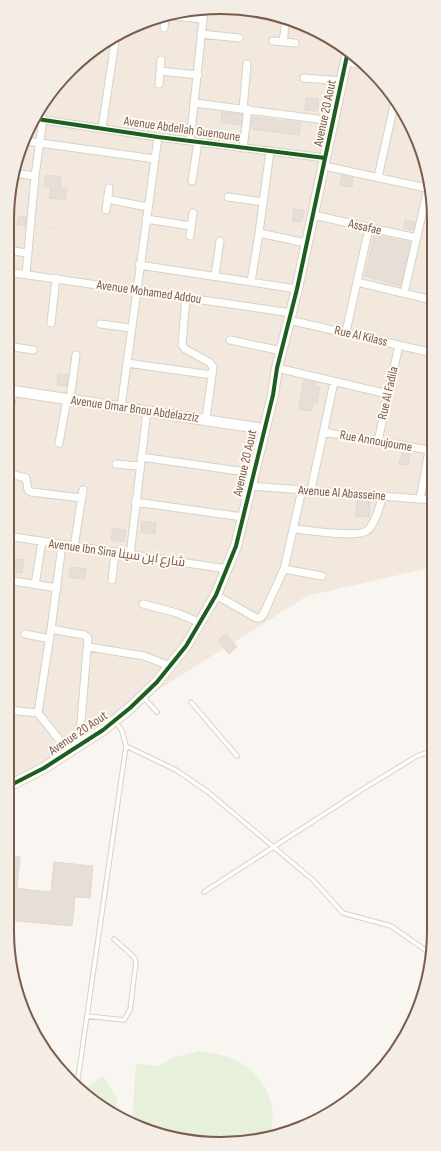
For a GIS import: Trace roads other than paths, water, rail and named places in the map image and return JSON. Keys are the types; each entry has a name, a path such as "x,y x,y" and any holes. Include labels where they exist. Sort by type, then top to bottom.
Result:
{"street":[{"path":"190,141 203,15"},
{"path":"185,17 203,19"},
{"path":"164,28 165,22"},
{"path":"283,42 285,24"},
{"path":"201,34 239,40 240,30"},
{"path":"273,41 296,43"},
{"path":"102,128 115,43"},
{"name":"Avenue 20 Aout","path":"14,783 44,768 115,721 142,696 170,666 201,623 216,595 236,546 243,518 297,290 347,58"},
{"path":"159,84 161,60"},
{"path":"346,61 355,63"},
{"path":"243,148 247,64"},
{"path":"160,71 198,75"},
{"path":"304,78 342,81"},
{"path":"195,103 334,121"},
{"path":"378,177 393,108"},
{"name":"Avenue Abdellah Guenoune","path":"41,119 158,137 270,151 324,162 378,177 424,186"},
{"path":"26,274 35,176 40,143 40,120"},
{"path":"121,407 139,265 158,137"},
{"path":"30,142 155,159"},
{"path":"192,180 198,142"},
{"path":"251,282 270,151"},
{"path":"19,174 35,176"},
{"path":"106,210 109,188"},
{"path":"228,197 263,202"},
{"path":"108,199 147,207"},
{"path":"404,293 426,202"},
{"path":"190,236 193,213"},
{"name":"Assafae","path":"313,215 417,238"},
{"path":"146,219 191,226"},
{"path":"346,332 369,228"},
{"path":"259,233 306,243"},
{"path":"214,276 220,241"},
{"path":"14,251 27,253"},
{"path":"139,265 297,290"},
{"name":"Avenue Mohamed Addou","path":"14,273 186,297 290,316"},
{"path":"51,323 56,278"},
{"path":"357,282 427,299"},
{"path":"186,297 182,345 209,362 213,367 206,419"},
{"name":"Rue Al Kilass","path":"290,316 346,332 427,352"},
{"path":"100,324 131,328"},
{"path":"230,340 282,351"},
{"name":"Rue Al Fadila","path":"378,441 399,345"},
{"path":"14,347 33,350"},
{"path":"59,443 69,399 76,355"},
{"path":"127,363 212,375"},
{"path":"278,368 388,394"},
{"path":"311,490 334,382"},
{"name":"Avenue Omar Bnou Abdelazziz","path":"14,391 264,429"},
{"path":"130,555 139,466 147,411"},
{"name":"Rue Annoujoume","path":"323,432 427,450"},
{"path":"141,458 253,473"},
{"path":"420,499 427,461"},
{"path":"116,464 139,466"},
{"path":"14,475 26,478 28,490 31,492 82,498"},
{"name":"Avenue Al Abasseine","path":"250,486 427,500"},
{"path":"74,547 83,490"},
{"path":"216,595 256,618 260,618 263,615 284,569 302,490"},
{"path":"294,529 344,534 362,533 370,528 374,521 383,496"},
{"path":"135,502 243,518"},
{"name":"Avenue Ibn Sina شارع ابن سينا","path":"14,537 227,569"},
{"path":"35,585 42,542"},
{"path":"38,713 50,639 62,545"},
{"path":"112,580 115,552"},
{"path":"284,569 322,576"},
{"path":"14,581 57,588"},
{"path":"143,604 177,613 201,623"},
{"path":"51,630 86,636 88,638 89,647 79,745"},
{"path":"25,634 50,639"},
{"path":"89,647 144,656 170,666"},
{"path":"14,711 38,713 69,752"}],"lane":[{"path":"142,696 157,712"},
{"path":"191,702 237,756"},
{"path":"78,1080 126,746 122,732 115,721"},
{"path":"126,746 157,760 191,780 236,814 313,880 343,913 391,926 426,950"},
{"path":"204,892 416,756 427,753"},
{"path":"87,1016 124,1020 130,1010 136,962 134,956 114,939"}]}
